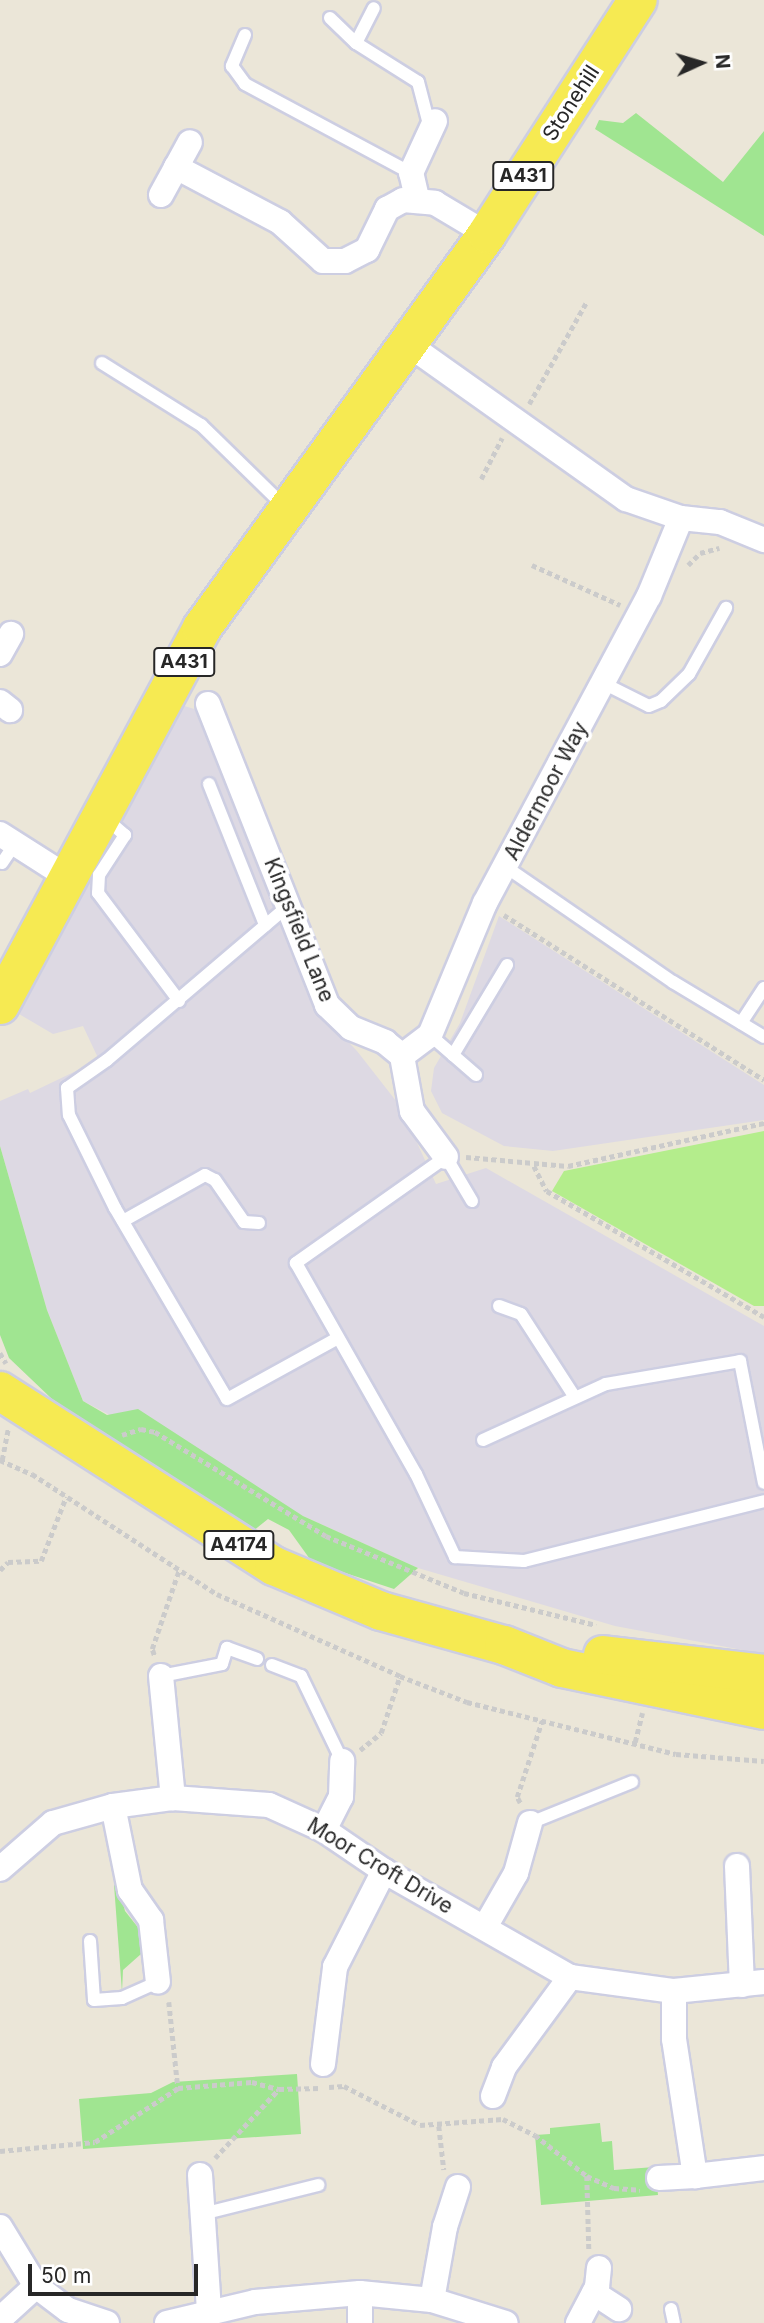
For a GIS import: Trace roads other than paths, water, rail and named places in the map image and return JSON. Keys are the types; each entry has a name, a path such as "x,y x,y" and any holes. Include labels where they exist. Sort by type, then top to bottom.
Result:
{"main road":[{"name":"Stonehill","path":"410,345 486,234 638,0"},
{"name":"A431","path":"0,1005 69,878 120,825 202,628 285,508 410,345"},
{"name":"A4174","path":"5,1380 274,1566 381,1611 504,1645 562,1668 764,1710"},
{"name":"A4174","path":"504,1645 764,1674"},
{"name":"A4174","path":"663,1661 764,1688"}],"street":[{"path":"416,198 411,173 433,126"},
{"path":"161,195 190,142"},
{"path":"176,167 280,222 310,254 334,263 367,250 387,209 416,198 435,203 486,234"},
{"path":"410,345 626,499 681,518 720,522 764,540"},
{"name":"Aldermoor Way","path":"430,1035 485,903 639,614 681,518"},
{"name":"Kingsfield Lane","path":"208,704 327,1005 351,1028 385,1042 402,1056"},
{"path":"6,847 69,878"},
{"path":"430,1035 402,1056 412,1111 446,1157"},
{"path":"162,1676 173,1798"},
{"path":"324,1830 341,1797 342,1761"},
{"name":"Moor Croft Drive","path":"0,1869 53,1823 113,1805 173,1798 269,1805 324,1830 384,1871 570,1977 674,1991 753,1983"},
{"path":"113,1805 130,1890 151,1920 158,1982"},
{"path":"485,1927 516,1873 530,1822"},
{"path":"737,1866 753,1983"},
{"path":"323,2064 335,1967 384,1871"},
{"path":"493,2096 504,2067 570,1977"},
{"path":"674,1991 674,2039 695,2176"},
{"path":"653,2184 764,2168"},
{"path":"200,2175 209,2312"},
{"path":"432,2300 445,2227 458,2188"},
{"path":"0,2227 36,2286 68,2310 107,2323"},
{"path":"578,2323 594,2293 599,2268"},
{"path":"0,2319 36,2286"},
{"path":"360,2292 360,2323"},
{"path":"167,2323 209,2312 316,2293 360,2292 432,2300 506,2323"},
{"path":"594,2293 619,2309"}],"lane":[{"path":"356,43 374,8"},
{"path":"330,18 356,43 418,82 433,126"},
{"path":"245,35 232,66 245,85 411,173"},
{"path":"102,363 201,425 285,508"},
{"path":"603,683 649,706 660,701 689,674 726,608"},
{"path":"209,784 265,925"},
{"path":"120,825 99,875 98,893 179,1001"},
{"path":"506,867 764,1037"},
{"path":"288,906 179,1001 67,1088 69,1115 123,1221 227,1399 336,1339"},
{"path":"453,1055 507,965"},
{"path":"741,1023 764,988"},
{"path":"430,1035 475,1074"},
{"path":"472,1200 446,1157 296,1263 336,1339 416,1474 455,1557 524,1561 764,1501"},
{"path":"123,1221 205,1175 215,1180 244,1222 259,1223"},
{"path":"499,1306 521,1314 574,1396"},
{"path":"483,1440 574,1396 606,1384 740,1361 764,1483"},
{"path":"162,1676 222,1664 227,1648 257,1659"},
{"path":"272,1665 300,1676 342,1761"},
{"path":"530,1822 632,1782"},
{"path":"90,1941 94,2000 122,1998 158,1982"},
{"path":"202,2214 318,2185"},
{"path":"671,2309 674,2323"}]}
